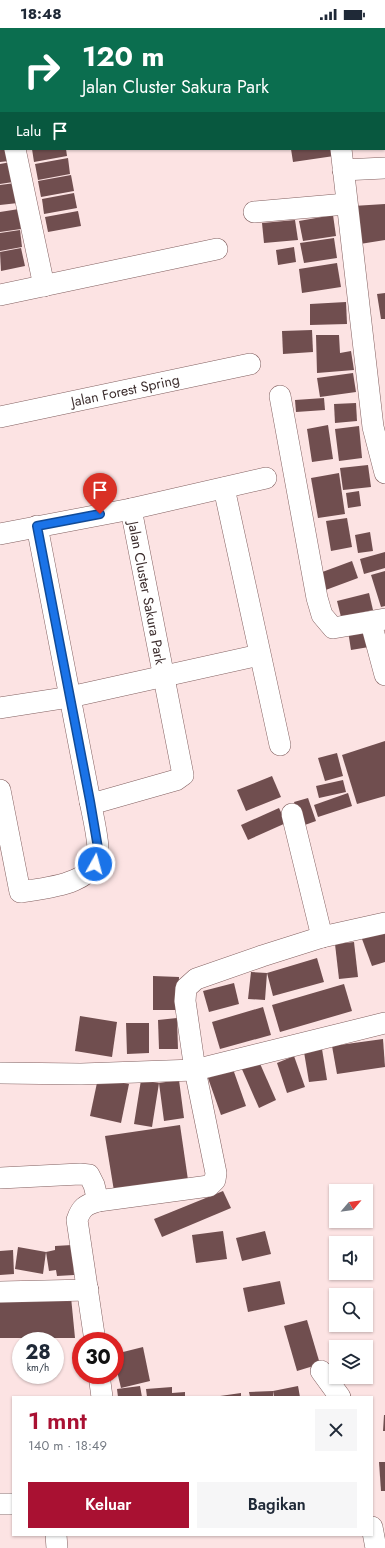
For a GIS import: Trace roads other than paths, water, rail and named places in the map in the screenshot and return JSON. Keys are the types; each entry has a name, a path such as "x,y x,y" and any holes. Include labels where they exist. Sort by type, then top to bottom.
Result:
{"street":[{"path":"16,150 44,286"},
{"path":"341,150 346,204 385,473"},
{"path":"343,170 385,168"},
{"path":"254,212 346,204"},
{"path":"0,295 217,249"},
{"name":"Jalan Forest Spring","path":"0,417 250,364"},
{"path":"280,396 317,598 322,615 333,628 378,621 385,675"},
{"name":"Jalan Cluster Sakura Park","path":"0,534 131,509 266,478"},
{"path":"224,488 259,655 280,745"},
{"name":"Jalan Cluster Sakura Park","path":"90,801 95,803 176,780 183,775 131,509"},
{"path":"0,790 20,892 69,883 85,875 95,864 98,848 90,801 37,526"},
{"name":"Jalan Cluster Sakura Park","path":"0,708 70,697 259,655"},
{"path":"292,814 322,937"},
{"path":"94,1332 78,1220 80,1209 88,1204 98,1201 209,1186 215,1180 216,1173 195,1070 185,1001 186,988 196,979 322,937 385,923"},
{"path":"0,1073 81,1074 195,1070 385,1023"},
{"path":"0,1178 80,1174 89,1175 94,1185 98,1201"},
{"path":"0,1292 88,1290"},
{"path":"321,1371 339,1396"},
{"path":"100,1384 102,1396"},
{"path":"0,1504 12,1504"},
{"path":"373,1532 376,1548"},
{"path":"56,1536 57,1548"}]}
